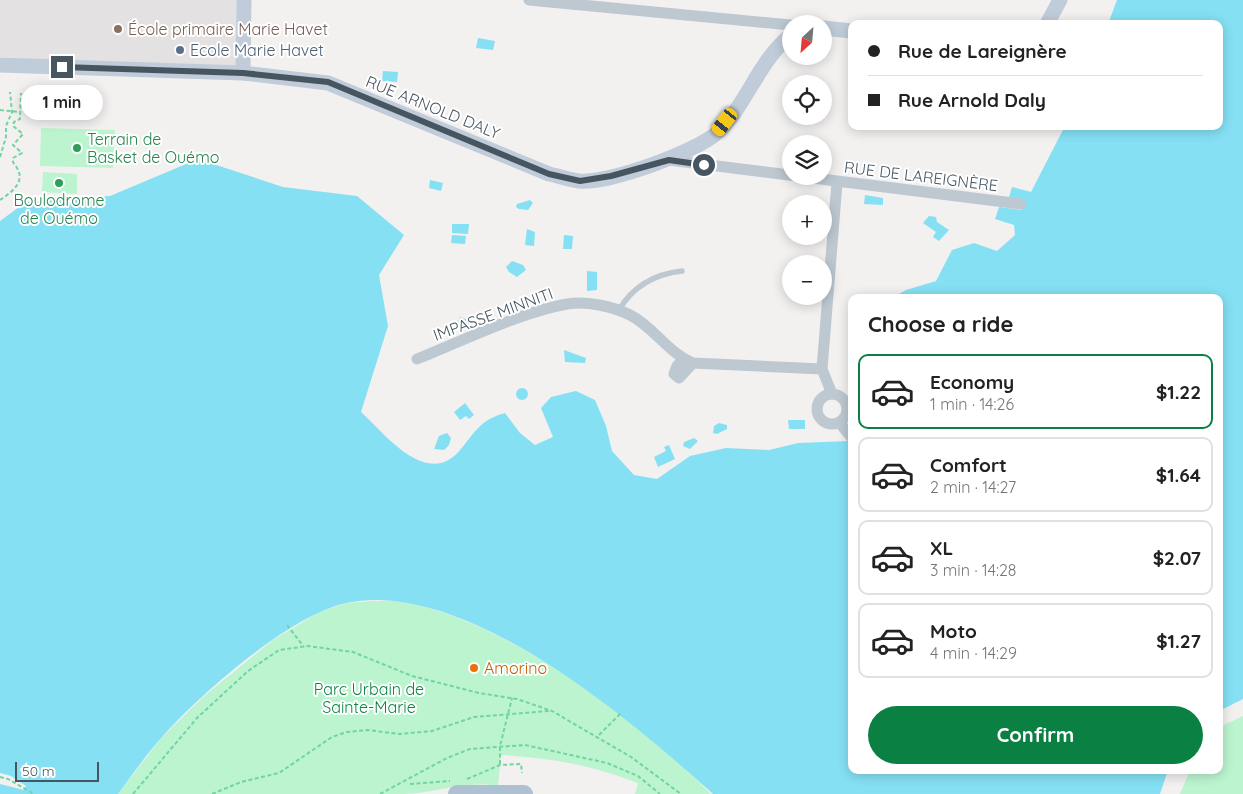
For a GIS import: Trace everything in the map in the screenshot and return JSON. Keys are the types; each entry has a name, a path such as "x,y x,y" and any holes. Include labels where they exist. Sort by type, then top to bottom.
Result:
{"main road":[{"path":"457,787 524,794"}],"street":[{"path":"243,73 244,0"},
{"path":"529,0 782,23"},
{"path":"1049,20 1060,0"},
{"path":"832,29 848,30"},
{"name":"RUE ARNOLD DALY","path":"0,65 243,73 328,82 549,174 580,181 611,176 669,160 718,132 770,57 782,44"},
{"name":"RUE DE LAREIGNÈRE","path":"669,160 837,183 1021,204"},
{"path":"832,394 822,369 837,183"},
{"name":"IMPASSE MINNITI","path":"417,359 535,312 568,304 599,304 619,310 648,326 688,361 822,369"},
{"path":"832,394 842,398 847,407 844,418 840,422 828,424 823,422 817,411 821,398 832,394"},
{"path":"840,422 848,433"}],"lane":[{"path":"619,310 626,297 643,283 664,273 682,271"}],"path":[{"path":"0,157 6,137 6,126 12,112 10,92"},
{"path":"0,200 12,191 19,182 19,174 12,162 13,158 22,153 13,145 23,134 13,126 14,122 20,119 21,93"},
{"path":"0,110 21,112"},
{"path":"287,625 304,647"},
{"path":"133,794 197,718 248,671 279,650 304,647 330,647 352,652 412,676 479,693 512,698 552,711 598,736 631,757 682,794"},
{"path":"500,765 500,746 512,698"},
{"path":"212,794 242,782 279,773 332,737 346,732 368,730 400,734 432,730 474,717 552,711"},
{"path":"598,736 622,712"},
{"path":"380,794 470,749 525,745 607,763 638,776 660,794"},
{"path":"467,779 500,765 521,764 522,773"},
{"path":"0,777 26,788 34,794"},
{"path":"410,784 457,787"}],"shaded area":[{"name":"École primaire Marie Havet","path":"0,0 236,0 236,70 0,57"}],"green space":[{"name":"Terrain de Basket de Ouémo","path":"41,128 115,130 113,168 40,166"},
{"name":"Boulodrome de Ouémo","path":"43,172 77,174 77,194 42,192"},
{"name":"Parc Urbain de Sainte-Marie","path":"372,601 406,602 446,613 487,630 529,652 610,706 681,765 711,794 635,794 638,783 604,771 554,760 501,755 498,786 462,786 404,794 118,794 162,737 204,696 273,640 321,611 347,603"},
{"path":"1243,716 1243,794 1180,794 1188,774 1223,774 1223,726"}],"water":[{"path":"1117,0 1243,0 1243,699 1223,709 1223,294 899,294 936,281 952,250 974,243 997,251 1015,235 1014,225 995,219 999,207 1021,210 1023,200 1009,197 1012,187 1031,192 1063,130 1223,130 1223,20 1110,20"},
{"path":"478,38 495,41 493,50 476,48"},
{"path":"383,71 398,72 397,82 382,81"},
{"path":"198,159 283,187 357,196 404,235 379,275 388,326 361,412 395,445 421,461 435,464 448,460 461,449 484,423 505,413 520,433 535,445 553,437 541,408 551,397 576,391 595,400 606,426 612,451 634,475 657,479 690,456 726,448 769,450 798,443 848,441 848,774 1167,774 1160,794 713,794 638,729 592,694 543,661 492,632 442,611 392,601 346,603 324,610 273,639 222,679 179,719 150,751 118,794 0,794 0,784 24,790 26,786 11,776 0,773 0,221 26,202 110,196"},
{"path":"430,180 443,183 441,191 429,188"},
{"path":"865,195 883,198 883,205 864,204"},
{"path":"530,200 533,203 528,210 516,207 517,204"},
{"path":"929,216 936,217 937,222 949,230 939,241 933,237 936,232 923,223"},
{"path":"452,224 469,224 468,234 452,233"},
{"path":"527,229 535,232 534,246 525,245"},
{"path":"452,235 466,236 465,244 451,243"},
{"path":"564,235 573,236 572,249 563,249"},
{"path":"512,261 523,265 526,270 517,277 509,272 506,267"},
{"path":"587,271 597,272 597,290 587,291"},
{"path":"460,317 471,321 466,328 458,329 457,324"},
{"path":"564,350 586,358 585,363 565,362"},
{"path":"520,388 524,388 528,394 524,400 520,400 516,396 516,392"},
{"path":"465,403 474,415 469,419 466,416 460,420 454,412"},
{"path":"788,420 805,420 805,429 789,429"},
{"path":"719,423 727,425 727,429 717,434 713,433 714,426"},
{"path":"447,433 451,438 449,445 444,450 434,449 439,436"},
{"path":"694,438 698,441 690,449 683,446 684,442"},
{"path":"669,445 675,459 658,467 654,457 666,451 664,447"}],"place":[{"name":"École primaire Marie Havet","path":"118,29"},
{"name":"Ecole Marie Havet","path":"180,50"},
{"name":"Terrain de Basket de Ouémo","path":"77,148"},
{"name":"Boulodrome de Ouémo","path":"59,183"},
{"name":"Amorino","path":"474,668"}],"route":[{"path":"62,67 243,73 328,82 549,174 580,181 611,176 669,160 704,165"}]}
